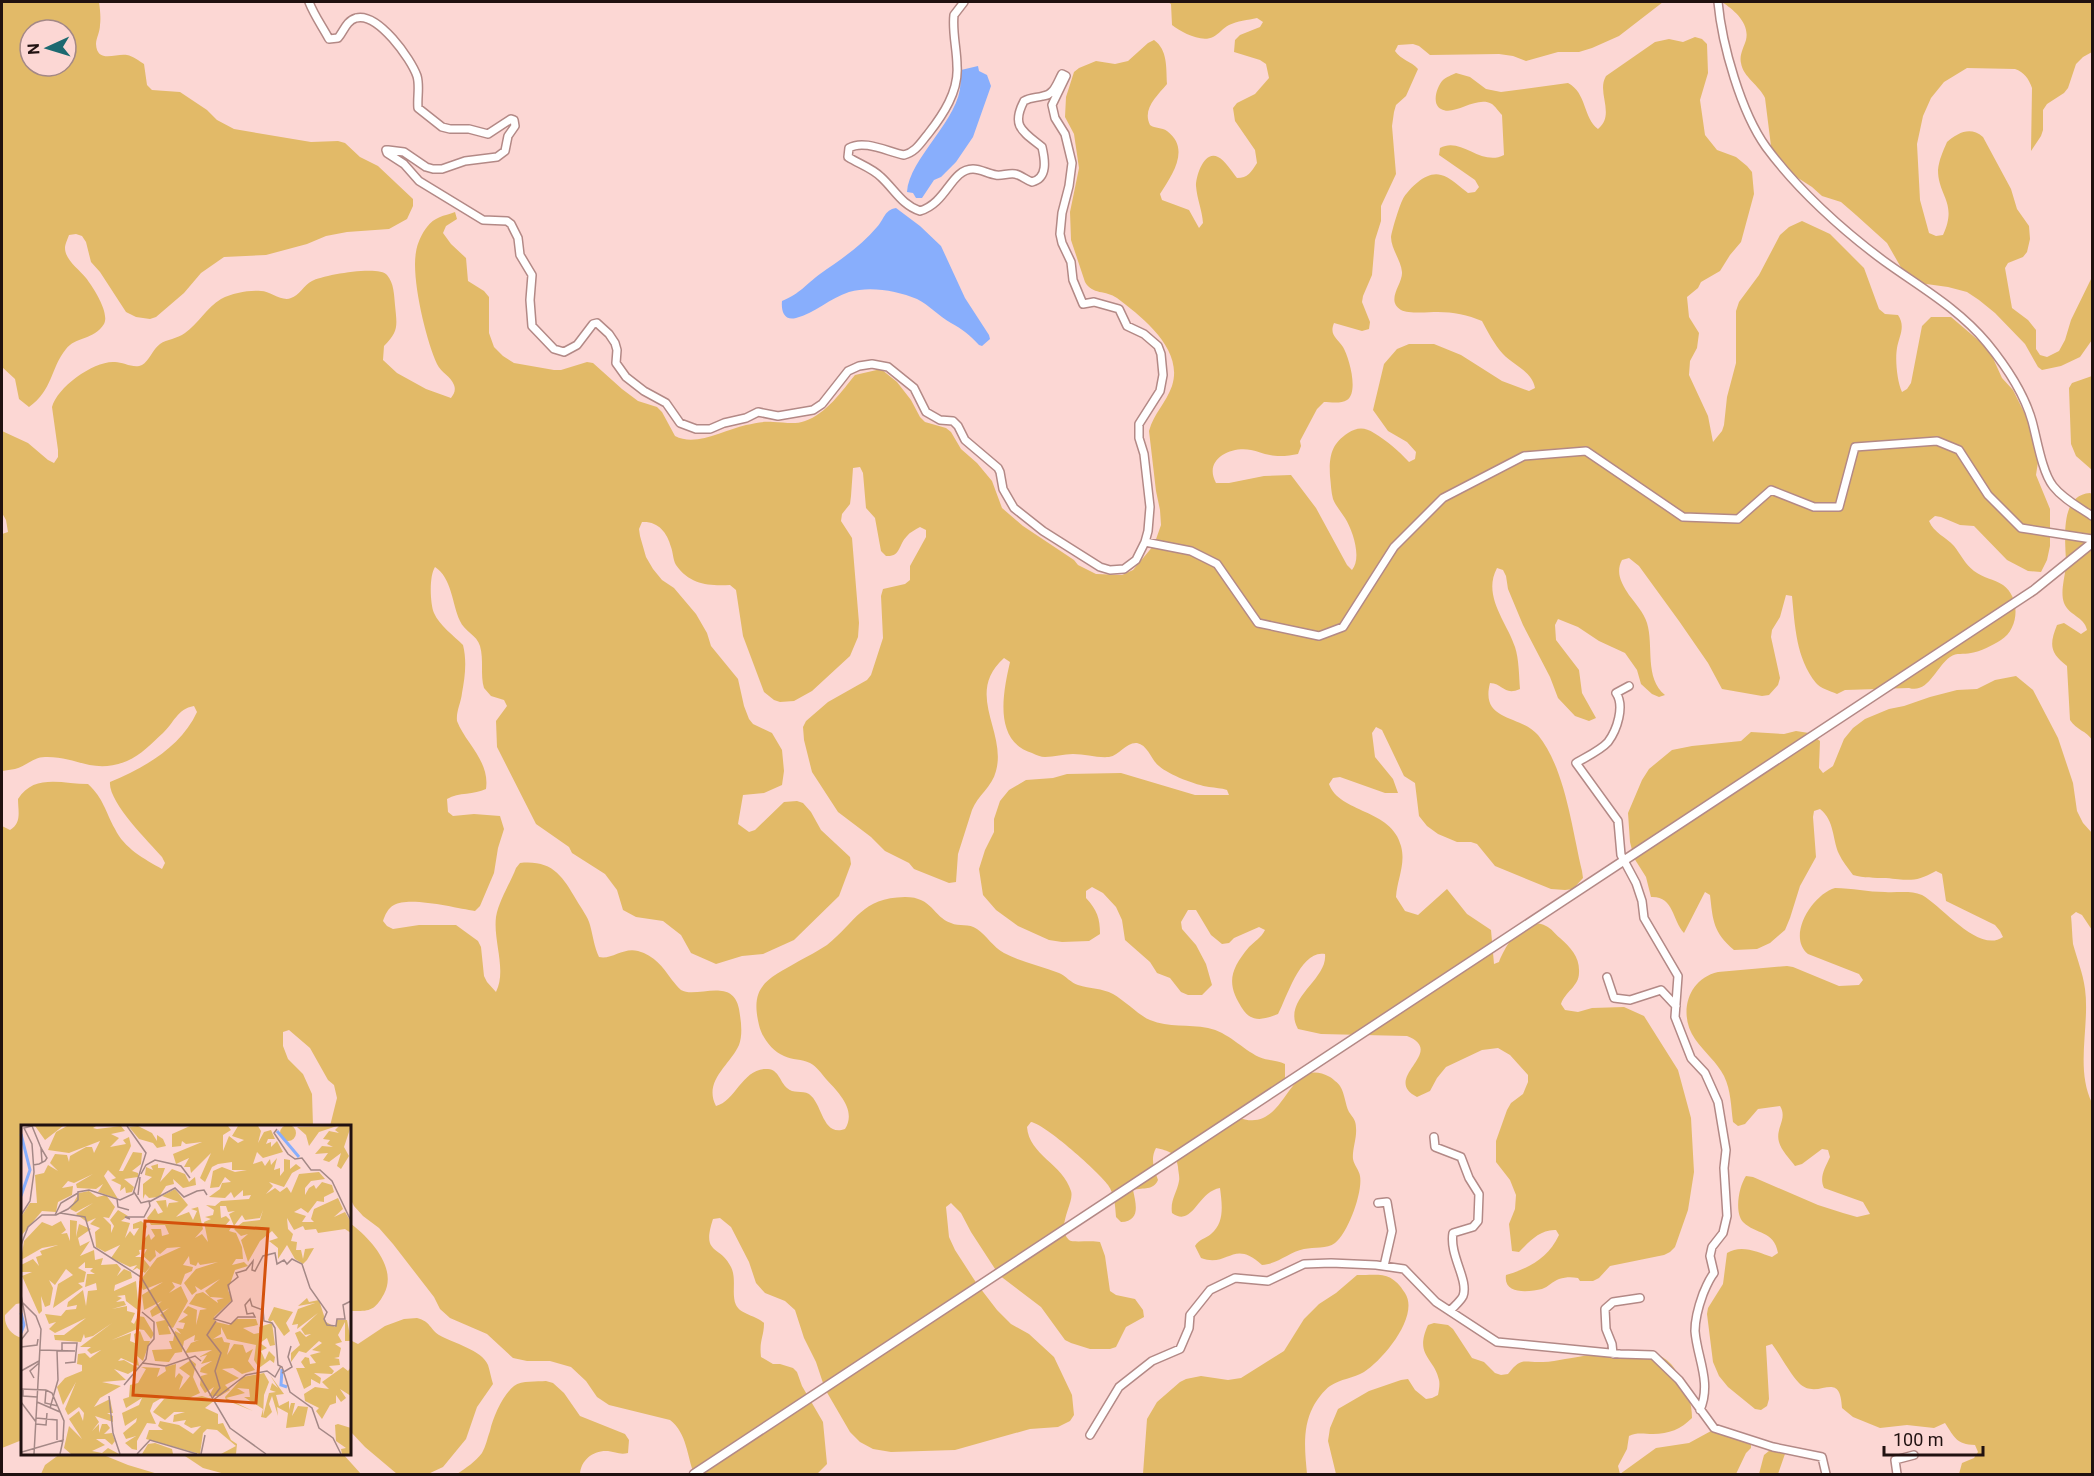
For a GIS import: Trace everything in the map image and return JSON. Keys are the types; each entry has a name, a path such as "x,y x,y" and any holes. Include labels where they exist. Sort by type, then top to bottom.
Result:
{"street":[{"path":"309,2 328,39 338,38 346,25 357,18 363,18 371,19 398,42 417,78 418,108 442,127 469,129 488,134 511,119 514,120 515,126 508,136 505,151 497,157 433,169 426,167 404,152 388,150 387,153 404,164 419,181 483,220 507,221 511,224 518,238 520,255 532,275 530,300 532,326 554,349 564,352 577,345 593,324 597,323 615,343 616,363 626,377 644,391 666,403 680,423 696,429 710,429 758,412 778,416 813,410 822,404 848,371 872,364 888,367 915,388 926,412 940,420 953,422 958,426 964,440 998,468 1002,489 1014,508 1043,531 1100,567 1117,571 1130,566 1136,560 1148,531 1150,507 1144,454 1139,438 1139,424 1161,386 1161,354 1152,340 1127,326 1119,309 1094,302 1083,304 1073,280 1071,262 1060,234 1072,163 1065,134 1055,118 1053,109 1064,84 1065,74 1047,96 1036,96 1024,101 1017,114 1020,126 1042,147 1044,169 1037,181 1032,182 1014,174 996,175 976,169 964,170 942,198 926,210 920,211 894,194 881,176 848,157 849,148 856,146 870,146 904,155 910,154 933,128 948,103 954,87 958,70 954,15 964,2"},
{"path":"1718,2 1725,46 1750,118 1766,147 1802,189 1826,211 1881,259 1939,298 1987,342 2026,405 2052,486 2092,516"},
{"path":"1145,542 1191,551 1216,564 1258,623 1319,636 1343,627 1394,547 1443,498 1524,456 1586,451 1683,517 1738,519 1771,490 1814,507 1839,507 1855,447 1937,441 1959,450 1988,495 2021,528 2092,541"},
{"path":"694,1474 2034,590 2092,541"},
{"path":"1629,686 1616,693 1621,700 1618,719 1608,743 1576,763 1618,821 1621,855 1636,883 1642,901 1644,918 1678,976 1675,1017 1690,1058 1706,1073 1718,1102 1726,1150 1724,1168 1727,1216 1724,1233 1712,1247 1710,1256 1714,1273 1699,1305 1695,1329 1703,1367 1706,1398 1700,1410"},
{"path":"1607,978 1614,998 1630,1000 1661,990 1676,1006"},
{"path":"1434,1137 1435,1147 1461,1157 1469,1178 1479,1194 1478,1221 1473,1227 1453,1233 1451,1244 1465,1287 1462,1299 1450,1311"},
{"path":"1378,1203 1387,1202 1392,1231 1384,1266"},
{"path":"1090,1435 1119,1388 1152,1361 1180,1349 1189,1328 1190,1314 1210,1290 1235,1278 1268,1281 1304,1263 1384,1266 1404,1269 1436,1302 1497,1342 1613,1354 1653,1355 1679,1380 1714,1428 1773,1447 1822,1457 1826,1474"},
{"path":"1613,1354 1606,1329 1605,1309 1613,1302 1640,1298"},
{"path":"1897,1474 1895,1460 1914,1455"}],"shaded area":[{"path":"2,2 99,2 97,50 103,56 129,56 144,64 147,85 152,90 180,92 207,110 217,120 234,129 311,142 345,143 360,157 378,166 413,199 413,206 407,219 389,229 326,236 307,244 266,255 224,257 201,273 184,293 156,317 150,319 136,317 126,312 91,262 86,242 82,236 69,235 65,246 66,252 86,278 103,307 104,324 95,333 74,342 66,349 43,394 29,407 19,399 15,379 2,367"},
{"path":"1168,2 1663,2 1619,36 1592,48 1579,52 1558,52 1526,61 1499,54 1430,55 1413,44 1398,45 1395,51 1397,54 1418,69 1406,96 1396,105 1394,112 1392,126 1396,174 1381,206 1381,221 1375,240 1372,275 1362,302 1370,322 1369,329 1362,331 1334,323 1333,327 1333,333 1348,358 1353,382 1351,396 1342,402 1324,402 1317,409 1300,441 1298,454 1276,456 1251,450 1235,450 1221,456 1213,467 1216,483 1229,483 1264,476 1291,475 1316,508 1347,565 1352,570 1356,559 1355,544 1348,523 1337,507 1331,491 1332,451 1342,437 1361,428 1383,439 1409,462 1415,459 1416,452 1407,442 1388,431 1373,410 1384,364 1397,349 1409,344 1434,344 1461,355 1502,381 1529,391 1535,388 1530,377 1500,350 1482,321 1455,313 1404,311 1396,306 1395,297 1402,272 1391,237 1404,197 1420,180 1436,174 1455,182 1468,193 1475,192 1479,187 1475,180 1439,155 1440,148 1448,145 1456,146 1479,155 1496,158 1504,155 1502,115 1492,104 1479,102 1446,111 1438,107 1436,95 1439,86 1444,79 1456,73 1470,77 1486,89 1501,92 1568,83 1579,93 1590,119 1598,129 1605,117 1603,89 1606,76 1655,42 1669,39 1683,42 1695,37 1707,44 1708,73 1700,100 1705,135 1717,150 1736,157 1752,172 1754,194 1741,242 1720,271 1701,282 1698,288 1687,297 1689,317 1699,333 1697,348 1690,361 1689,375 1708,416 1713,442 1724,425 1727,397 1736,363 1736,311 1739,302 1759,275 1780,235 1789,227 1802,221 1830,234 1864,268 1879,309 1885,314 1898,315 1902,328 1896,364 1902,392 1911,383 1922,326 1931,317 1951,317 1984,345 1992,356 2002,378 2013,390 2035,434 2039,455 2036,475 2050,509 2050,546 2047,560 2041,572 2028,571 2007,560 1974,526 1960,525 1935,516 1929,521 1937,532 1954,546 1974,571 2003,585 2009,591 2015,605 2015,613 2011,629 2001,640 1978,651 1953,655 1927,683 1916,689 1845,690 1837,694 1820,686 1804,663 1794,619 1792,596 1786,595 1771,637 1780,678 1778,685 1769,695 1762,696 1722,689 1708,663 1679,621 1639,566 1629,558 1622,560 1619,569 1620,578 1626,591 1646,619 1654,680 1665,695 1659,697 1652,694 1641,684 1637,670 1625,653 1599,641 1578,627 1558,619 1555,625 1556,640 1579,670 1582,693 1596,718 1589,721 1575,716 1558,698 1550,677 1523,625 1508,589 1506,576 1503,570 1497,568 1492,589 1497,609 1515,647 1520,689 1511,691 1490,683 1488,696 1496,711 1530,728 1538,735 1555,764 1566,800 1582,871 1583,878 1573,889 1551,889 1495,866 1477,844 1457,842 1438,834 1427,826 1419,816 1415,783 1404,776 1382,730 1376,727 1372,733 1375,757 1393,779 1398,793 1385,793 1340,777 1333,778 1329,784 1343,801 1377,818 1396,834 1401,846 1402,866 1396,897 1405,911 1418,915 1447,889 1467,914 1491,930 1494,964 1499,962 1511,940 1523,928 1538,923 1546,926 1568,945 1578,962 1577,982 1561,1004 1565,1010 1578,1012 1592,1008 1624,1007 1644,1016 1678,1070 1691,1118 1694,1172 1688,1210 1675,1247 1664,1255 1610,1266 1593,1281 1566,1278 1557,1280 1542,1289 1518,1291 1513,1289 1506,1281 1506,1275 1523,1269 1544,1256 1559,1235 1556,1230 1550,1230 1535,1237 1519,1252 1512,1251 1509,1224 1515,1209 1516,1195 1510,1180 1496,1162 1496,1141 1511,1103 1523,1094 1528,1075 1510,1055 1498,1048 1482,1050 1446,1067 1430,1091 1417,1097 1408,1090 1406,1082 1421,1050 1418,1042 1407,1036 1321,1034 1298,1029 1294,1018 1295,1008 1320,972 1325,954 1316,954 1302,966 1278,1014 1256,1019 1248,1015 1238,1002 1232,986 1232,978 1237,963 1265,930 1259,927 1234,938 1229,943 1222,944 1211,935 1196,910 1188,910 1181,922 1182,929 1196,945 1206,964 1212,985 1202,995 1188,995 1181,992 1170,978 1157,973 1150,962 1125,940 1122,920 1116,907 1103,893 1092,887 1086,891 1086,898 1097,914 1100,934 1089,941 1049,940 1018,926 996,910 983,895 979,869 994,832 994,819 1000,801 1009,790 1026,780 1053,778 1067,774 1121,773 1195,795 1229,795 1227,790 1197,784 1169,773 1156,763 1141,744 1137,743 1130,744 1109,757 1073,754 1043,757 1020,747 1011,738 1006,727 1004,701 1010,662 1004,658 993,672 987,685 989,713 998,756 996,771 972,810 958,854 956,882 949,883 914,869 909,863 885,851 871,837 838,812 812,772 803,727 806,721 828,702 867,680 871,675 883,638 881,596 883,589 905,584 910,580 910,566 926,537 926,530 920,527 904,539 894,555 886,556 881,551 875,518 866,508 863,473 860,467 853,468 850,504 842,514 841,521 852,538 859,623 858,637 850,656 812,691 794,701 780,702 764,692 743,636 736,590 730,585 700,583 687,577 676,565 672,549 661,528 653,523 642,522 639,529 646,557 653,569 662,580 674,588 696,614 707,633 711,646 738,679 749,719 753,724 772,733 782,750 784,771 782,785 764,793 743,795 738,824 749,832 755,830 784,802 797,801 803,803 821,830 850,857 851,864 839,896 794,940 763,954 742,956 716,964 691,953 681,935 663,921 636,917 623,910 617,890 605,874 572,853 569,847 536,824 497,747 496,721 507,706 504,700 491,696 484,688 480,646 462,624 448,584 435,567 431,590 434,613 443,626 463,645 464,651 465,675 457,721 481,761 486,779 486,789 447,799 448,812 453,816 474,814 500,816 504,829 494,873 480,906 475,911 445,905 410,902 394,905 383,921 393,929 419,925 456,925 478,941 481,947 484,976 496,992 500,965 496,917 502,898 520,863 540,864 548,867 561,877 586,916 599,957 638,951 658,962 681,990 688,992 722,991 730,993 735,999 739,1009 740,1041 715,1081 713,1097 716,1106 729,1098 752,1073 768,1069 775,1072 789,1090 809,1094 827,1124 837,1130 845,1129 848,1122 849,1115 844,1102 819,1070 807,1062 784,1056 768,1044 760,1030 757,1011 759,991 771,978 827,945 869,906 890,898 905,897 921,900 945,920 977,929 1004,953 1059,973 1078,985 1109,992 1150,1020 1164,1024 1215,1030 1259,1057 1285,1064 1285,1078 1275,1089 1237,1117 1254,1120 1267,1116 1277,1107 1294,1084 1304,1076 1315,1072 1334,1080 1342,1089 1349,1112 1354,1119 1356,1132 1353,1159 1360,1183 1354,1212 1340,1238 1328,1246 1308,1248 1262,1265 1244,1254 1218,1260 1201,1258 1195,1246 1215,1230 1221,1219 1220,1188 1212,1191 1185,1216 1172,1213 1172,1204 1179,1179 1177,1162 1171,1153 1156,1148 1153,1160 1158,1180 1154,1186 1133,1190 1136,1211 1132,1219 1121,1222 1116,1217 1112,1193 1103,1179 1084,1160 1048,1131 1031,1122 1027,1127 1029,1137 1061,1174 1071,1191 1064,1228 1065,1235 1071,1241 1100,1242 1105,1256 1110,1291 1116,1295 1135,1299 1143,1310 1144,1317 1126,1327 1116,1347 1110,1349 1090,1349 1065,1340 1041,1307 999,1275 961,1213 951,1203 946,1207 949,1237 955,1250 997,1310 1011,1324 1029,1334 1054,1357 1072,1395 1074,1415 1070,1421 1058,1427 1030,1429 955,1450 891,1452 873,1449 860,1442 850,1432 825,1389 795,1310 785,1301 765,1293 756,1283 749,1262 731,1227 720,1218 713,1219 709,1239 713,1248 727,1260 731,1267 734,1276 736,1305 741,1311 764,1323 761,1357 773,1364 793,1368 797,1372 802,1386 823,1422 827,1464 817,1474 694,1474 680,1431 670,1420 609,1405 597,1397 586,1381 571,1367 550,1361 527,1361 513,1358 487,1334 450,1318 440,1309 434,1297 393,1244 354,1206 351,1200 351,1125 330,1125 337,1098 334,1085 328,1080 310,1048 289,1030 283,1032 283,1046 288,1059 303,1074 312,1094 313,1125 21,1125 21,1303 16,1304 5,1315 5,1319 9,1330 21,1338 21,1440 2,1448 2,826 10,830 14,827 18,816 18,799 32,786 50,782 88,784 101,800 124,842 142,857 162,869 165,863 162,857 122,811 115,800 110,782 160,755 181,736 197,712 194,706 184,710 142,752 115,765 94,766 56,757 45,757 37,758 15,769 2,771 2,534 8,532 2,513 2,431 28,443 54,463 58,457 58,450 52,407 61,391 78,376 97,365 107,363 142,365 160,344 185,333 216,302 230,295 261,291 287,299 294,297 309,283 318,279 363,271 382,272 387,275 393,289 396,328 384,346 383,360 397,373 426,389 451,398 455,389 454,385 437,364 424,325 415,263 417,246 427,227 436,219 455,212 457,219 446,226 443,233 466,258 468,281 489,297 489,333 494,347 514,363 561,370 587,362 593,363 638,401 657,407 675,436 692,440 756,423 793,423 813,418 827,408 855,375 881,369 897,382 925,422 946,428 951,432 961,449 992,481 1002,508 1023,526 1078,565 1096,574 1122,575 1133,570 1154,545 1161,525 1149,431 1172,386 1174,372 1172,359 1166,347 1149,324 1117,298 1091,289 1085,282 1071,240 1070,212 1079,168 1074,134 1065,117 1066,97 1074,72 1079,68 1096,61 1115,64 1128,61 1148,43 1154,40 1159,44 1164,54 1167,84 1149,108 1148,119 1150,125 1165,130 1174,138 1178,146 1174,170 1160,194 1162,200 1189,210 1199,228 1203,223 1196,182 1205,160 1213,156 1218,157 1226,163 1237,178 1247,176 1257,163 1255,150 1235,121 1233,108 1237,103 1255,94 1269,78 1266,64 1234,52 1235,40 1240,35 1260,27 1263,22 1257,18 1239,22 1227,26 1213,37 1197,38 1172,25 1171,4"},
{"path":"1722,2 2092,2 2092,52 2076,64 2064,93 2047,104 2043,110 2043,130 2031,151 2032,88 2026,76 2015,69 1967,68 1944,82 1931,98 1923,116 1917,144 1920,200 1929,233 1936,236 1943,235 1949,215 1938,170 1947,142 1969,131 1983,137 2011,189 2017,209 2029,226 2030,239 2027,252 2023,257 2008,263 2005,268 2012,308 2028,320 2036,330 2036,349 2040,355 2047,357 2059,351 2092,277 2092,340 2080,357 2061,366 2042,370 2025,344 1979,300 1967,292 1912,282 1907,278 1887,243 1856,215 1841,202 1822,196 1787,171 1771,146 1765,98 1742,68 1741,57 1746,40 1746,28 1736,13"},
{"path":"2092,376 2092,470 2076,456 2071,444 2069,388 2072,383"},
{"path":"2092,494 2092,740 2070,720 2067,666 2054,653 2052,643 2057,625 2064,623 2081,634 2087,630 2083,622 2066,607 2062,594 2066,565 2065,533 2068,511 2080,496"},
{"path":"2016,676 2033,690 2058,738 2073,783 2077,811 2083,823 2092,833 2092,930 2082,915 2076,912 2071,916 2073,944 2085,989 2084,1076 2092,1103 2092,1474 1959,1474 1962,1463 1974,1458 1978,1452 1975,1445 1957,1439 1945,1423 1934,1428 1907,1425 1880,1428 1853,1417 1842,1408 1837,1389 1833,1387 1806,1388 1799,1383 1772,1344 1766,1346 1769,1399 1767,1406 1761,1410 1755,1409 1728,1387 1719,1376 1713,1362 1707,1314 1708,1308 1723,1284 1727,1253 1744,1249 1772,1257 1778,1253 1773,1240 1748,1226 1740,1218 1738,1199 1746,1176 1843,1213 1857,1217 1870,1214 1863,1202 1824,1188 1822,1176 1830,1157 1828,1150 1822,1149 1802,1164 1795,1166 1779,1142 1783,1115 1780,1106 1758,1109 1745,1124 1738,1126 1733,1122 1724,1076 1690,1030 1687,1009 1688,999 1693,990 1707,976 1718,972 1787,966 1839,986 1859,985 1863,980 1859,974 1808,954 1802,946 1801,927 1805,916 1818,898 1835,888 1917,893 1972,934 1993,941 2003,937 2000,931 1995,925 1946,901 1942,874 1936,871 1911,880 1853,875 1840,857 1831,825 1820,809 1814,811 1813,817 1816,857 1800,886 1785,930 1770,943 1757,949 1734,950 1715,926 1710,895 1705,892 1684,933 1664,900 1651,897 1646,877 1634,858 1630,842 1628,813 1642,780 1649,769 1672,750 1741,741 1751,732 1784,734 1796,731 1809,733 1820,741 1819,768 1823,773 1833,766 1844,739 1865,719 1930,697 1957,690 1977,689 1995,680"},
{"path":"351,1224 380,1254 387,1274 384,1294 374,1307 351,1311"},
{"path":"1357,1275 1385,1276 1395,1281 1405,1293 1408,1313 1397,1337 1381,1358 1364,1372 1330,1386 1316,1402 1307,1423 1305,1449 1307,1474 1143,1474 1147,1419 1157,1402 1186,1379 1201,1376 1228,1380 1241,1378 1284,1351 1304,1319 1319,1304"},
{"path":"404,1319 422,1320 439,1335 480,1355 488,1365 493,1384 477,1407 466,1439 443,1467 428,1474 397,1474 351,1432 351,1340 358,1344 385,1326"},
{"path":"1434,1323 1448,1325 1472,1358 1484,1362 1495,1373 1501,1375 1508,1374 1523,1362 1548,1362 1605,1352 1635,1350 1661,1356 1672,1366 1688,1394 1692,1418 1684,1425 1669,1432 1629,1436 1627,1449 1618,1466 1620,1474 1336,1474 1328,1441 1330,1428 1338,1409 1369,1391 1408,1379 1415,1390 1426,1399 1438,1395 1437,1372 1426,1356 1423,1343 1428,1325"},
{"path":"546,1381 553,1383 564,1393 580,1416 625,1434 629,1440 628,1453 597,1452 585,1460 580,1474 457,1474 482,1453 496,1413 510,1390 521,1383"},
{"path":"1711,1431 1751,1436 1751,1448 1746,1453 1736,1474 1620,1474 1656,1448 1689,1443"},
{"path":"1775,1446 1786,1451 1778,1474 1759,1474 1764,1455"},
{"path":"59,1455 103,1455 158,1474 41,1474 45,1465"},
{"path":"184,1455 344,1455 361,1474 225,1474 203,1468"}],"water":[{"path":"978,66 979,71 987,75 991,86 973,137 956,162 941,177 934,180 922,198 916,198 913,193 907,192 910,178 956,102 960,87 959,72"},
{"path":"896,208 941,246 965,298 989,335 990,339 982,346 921,301 884,290 866,289 849,292 803,316 792,319 784,314 782,301 798,292 857,247 871,234 887,213"}]}
